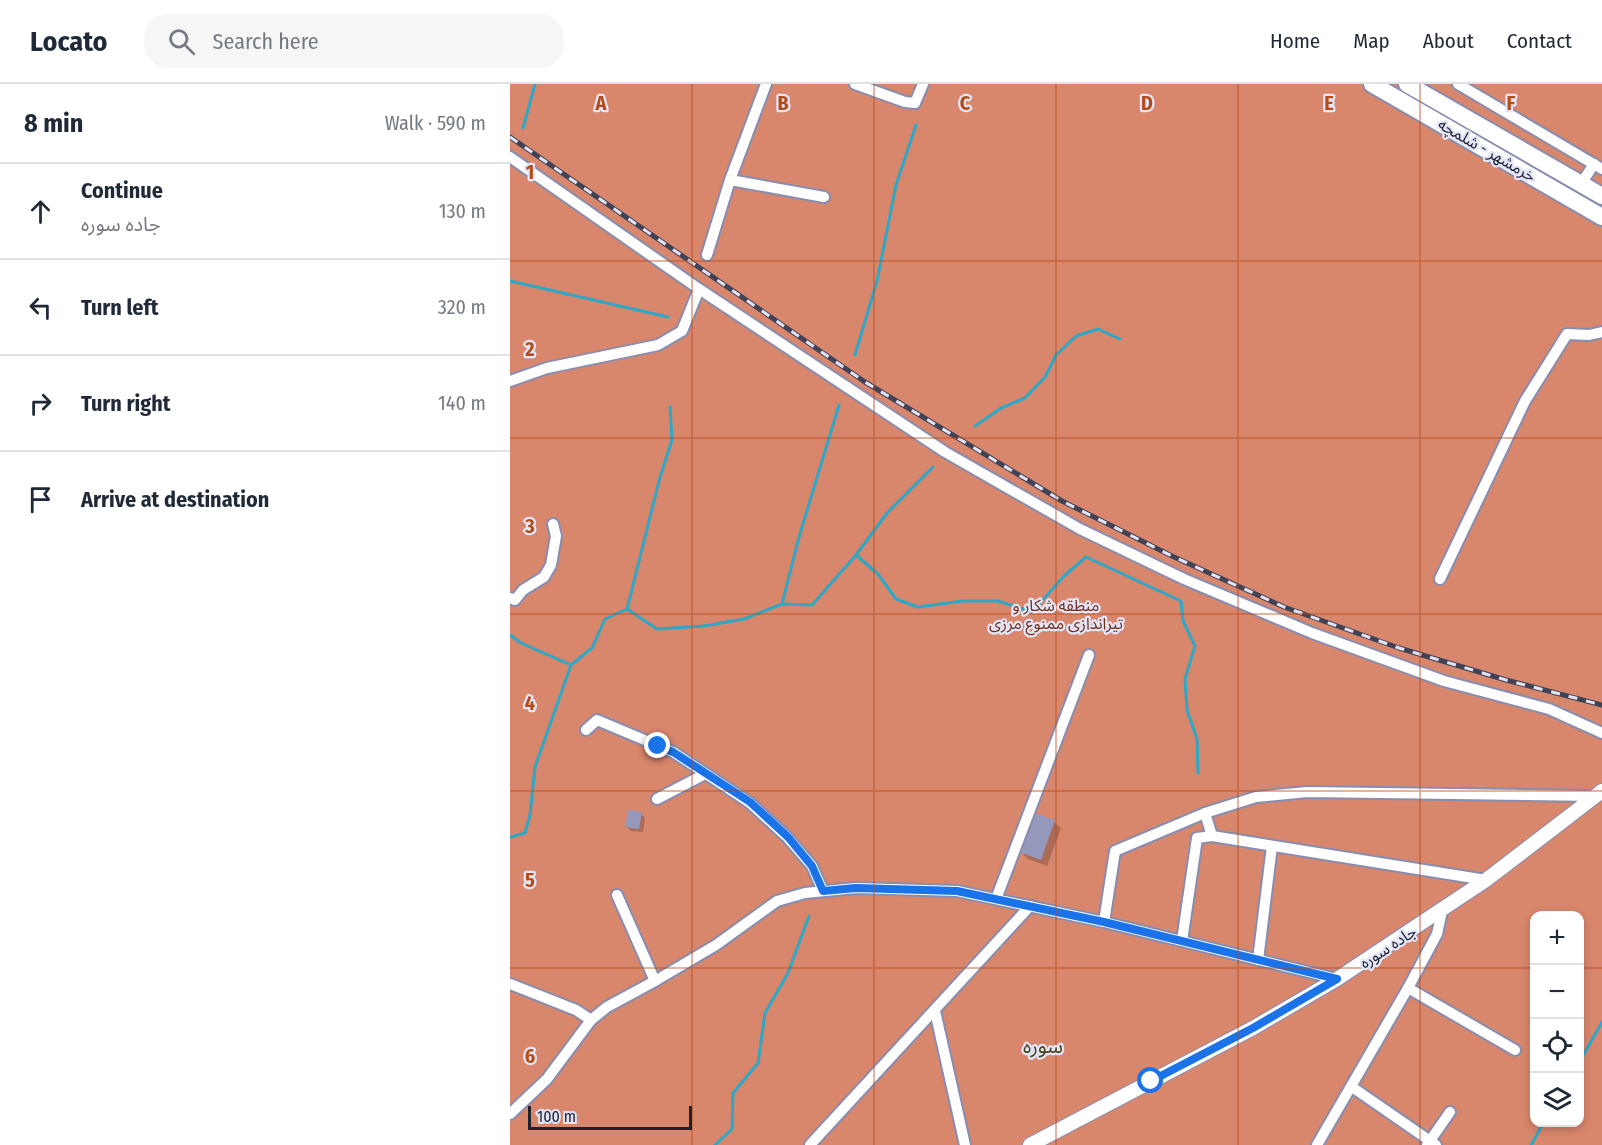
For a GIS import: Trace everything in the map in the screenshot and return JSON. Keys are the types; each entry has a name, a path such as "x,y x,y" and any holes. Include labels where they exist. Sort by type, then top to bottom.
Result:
{"highway":[{"name":"خرمشهر - شلمچه","path":"1372,84 1602,217"},
{"name":"خرمشهر - شلمچه","path":"1407,84 1602,196"}],"main road":[{"name":"جاده سوره","path":"1032,1144 1253,1028 1337,979 1486,880 1599,794"}],"street":[{"path":"707,255 730,180 766,84"},
{"path":"855,84 905,102 915,103 923,84"},
{"path":"1458,84 1598,167 1581,184"},
{"path":"510,157 699,289 945,452 1080,529 1184,579 1312,633 1444,681 1549,709 1599,731 1602,740"},
{"path":"730,180 824,197"},
{"path":"510,380 557,366 658,345 682,331 686,316 699,289"},
{"path":"1440,579 1526,401 1567,334 1589,335 1602,332"},
{"path":"510,598 515,600 523,590 544,577 550,565 556,536 553,524"},
{"path":"996,899 1089,655"},
{"path":"586,730 597,720 673,752 750,802 788,837 812,866 823,891"},
{"path":"657,799 705,774"},
{"path":"1104,922 1115,851 1205,813 1256,797 1307,792 1599,794"},
{"path":"1205,813 1212,836"},
{"path":"1182,941 1197,838 1212,836 1486,880"},
{"path":"1258,960 1272,846"},
{"path":"510,1114 547,1079 591,1020 607,1007 716,945 777,901 805,893 856,888 957,891 1104,922 1337,979"},
{"path":"617,895 655,981"},
{"path":"810,1145 1030,906"},
{"path":"1317,1145 1437,934 1442,911"},
{"path":"510,984 576,1010 591,1020"},
{"path":"1408,988 1515,1050"},
{"path":"935,1011 965,1145"},
{"path":"1352,1087 1431,1144 1450,1112"}],"green space":[{"name":"منطقه شکار و تیراندازی ممنوع مرزی","path":"510,84 1602,84 1602,1145 510,1145"}],"building":[{"path":"628,810 642,812 639,829 625,827"},
{"path":"1034,813 1055,820 1041,860 1019,852"}],"waterway":[{"path":"523,128 535,84"},
{"path":"855,355 877,281 896,185 916,125"},
{"path":"510,281 668,317"},
{"path":"975,426 1001,408 1025,398 1045,377 1056,355 1076,336 1098,329 1120,339"},
{"path":"782,604 799,537 839,405"},
{"path":"627,609 660,477 672,440 670,407"},
{"path":"510,837 525,833 530,815 535,767 571,665 592,648 605,619 627,609 657,629 704,626 744,619 782,604 812,605 856,555 887,513 933,467"},
{"path":"856,555 878,574 896,599 918,607 963,601 998,601 1032,612 1064,576 1086,557 1181,601 1183,621 1195,646 1185,679 1187,710 1197,739 1198,773"},
{"path":"510,635 521,643 571,665"},
{"path":"715,1145 732,1129 733,1093 758,1063 765,1013 788,973 809,916"},
{"path":"1584,1054 1602,1022"},
{"path":"1531,1145 1541,1127"}],"railway":[{"path":"510,137 865,382 1062,501 1174,557 1284,607 1399,648 1506,680 1602,705"}],"district":[{"name":"سوره","path":"1043,1046"}],"route":[{"path":"658,746 673,752 750,802 788,837 812,866 823,891 856,888 957,891 1104,922 1337,979 1253,1028 1151,1081"}]}
